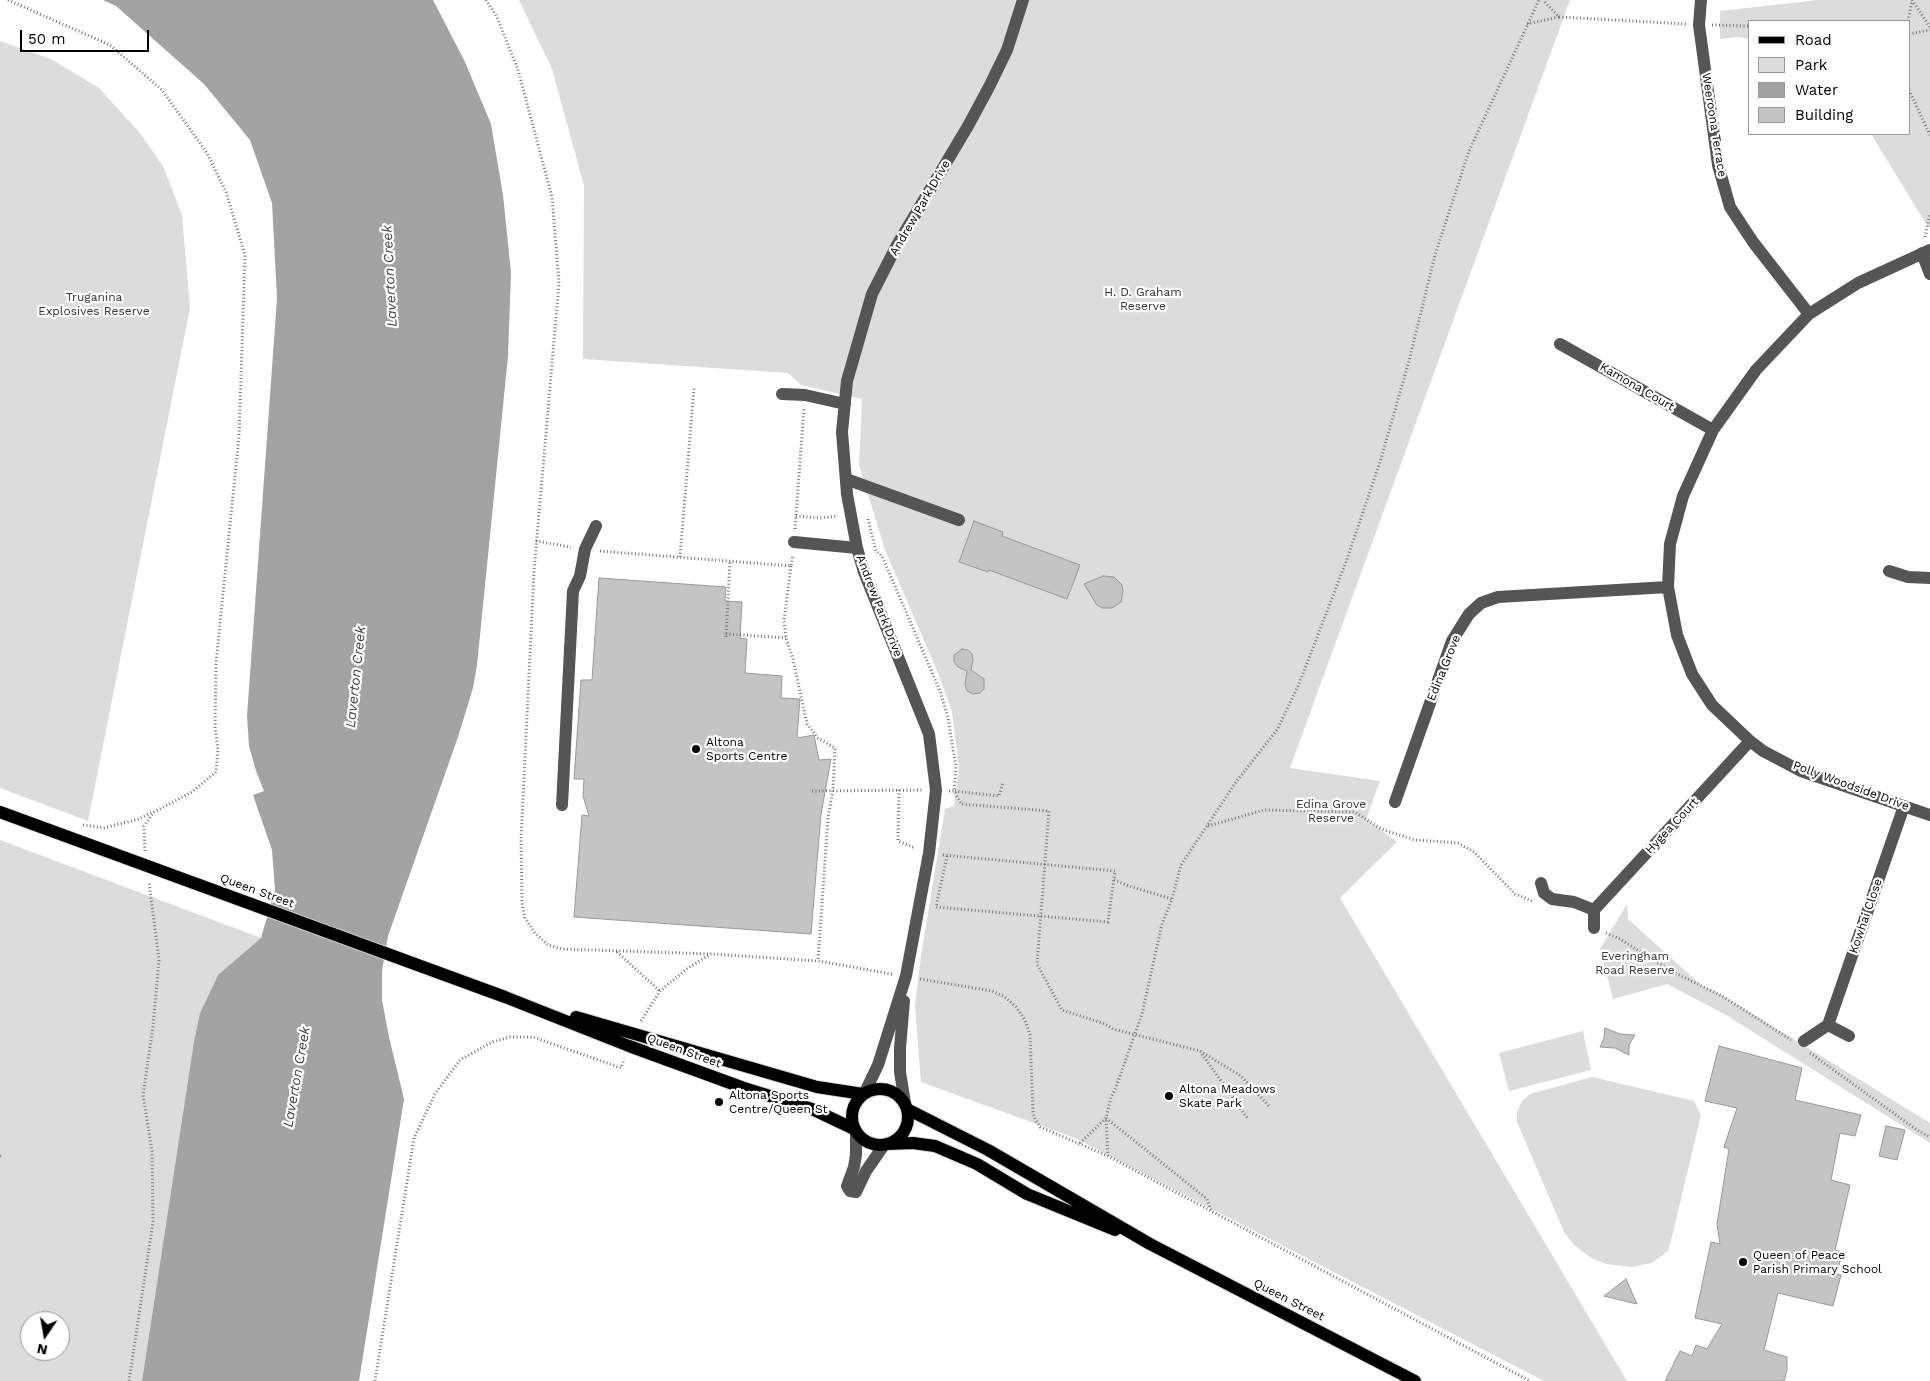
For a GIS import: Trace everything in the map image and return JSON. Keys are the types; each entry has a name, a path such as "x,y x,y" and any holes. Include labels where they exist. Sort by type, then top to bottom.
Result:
{"main road":[{"name":"Queen Street","path":"0,812 454,978 629,1046 744,1088 812,1109 855,1130"},
{"name":"Queen Street","path":"505,997 817,1087 864,1093"},
{"path":"883,1088 899,1096 906,1106 907,1127 895,1141 886,1144 868,1142 861,1138 855,1130 852,1110 856,1101 864,1093 883,1088"},
{"name":"Queen Street","path":"906,1106 988,1150 1150,1244 1415,1381"},
{"name":"Queen Street","path":"886,1144 913,1143 935,1146 977,1164 1027,1194 1150,1244"}],"street":[{"name":"Andrew Park Drive","path":"906,1106 900,1072 900,1048 906,976 929,853 936,790 930,734 864,572 857,548 850,514 842,432 847,381 872,294 897,245 989,87 1007,50 1023,0"},
{"name":"Weeroona Terrace","path":"1702,0 1699,25 1718,165 1730,207 1753,242 1809,314"},
{"path":"1926,251 1930,274"},
{"name":"Polly Woodside Drive","path":"1926,251 1858,283 1809,314 1756,370 1713,430 1683,496 1670,544 1668,588 1677,635 1692,674 1712,705 1750,741 1763,751 1801,771 1930,815"},
{"name":"Kamona Court","path":"1560,344 1713,430"},
{"path":"782,394 805,395 845,404"},
{"path":"846,479 960,520"},
{"path":"562,805 573,591 580,576 585,549 596,526"},
{"path":"794,542 857,548"},
{"path":"1889,571 1908,577 1930,578"},
{"name":"Edina Grove","path":"1395,802 1452,642 1469,614 1481,604 1498,598 1668,588"},
{"name":"Hygea Court","path":"1594,910 1750,741"},
{"name":"Kowhai Close","path":"1828,1025 1904,806"},
{"path":"1541,883 1544,893 1552,900 1574,902 1594,910 1594,928"},
{"name":"Andrew Park Drive","path":"864,1093 878,1065 906,976"},
{"path":"1803,1045 1828,1025 1849,1036"},
{"path":"855,1130 856,1155 847,1186 850,1191 856,1192 866,1171 886,1144"}],"path":[{"path":"8,0 110,45 162,90 211,160 226,192 245,255 238,436 216,663 215,727 218,750 216,772 192,792 139,819 104,828 91,827 76,822"},
{"path":"486,0 497,17 518,70 552,197 559,282 536,541 522,840 522,903 525,918 535,933 548,945 562,949 711,954"},
{"path":"1108,1156 1106,1118 1111,1097 1142,1014 1162,924 1172,899 1181,865 1236,782 1277,730 1299,684 1346,562 1380,462 1409,361 1434,255 1469,151 1539,0"},
{"path":"1543,0 1559,17"},
{"path":"1908,20 1912,0"},
{"path":"1910,34 1930,29 1912,0"},
{"path":"1527,24 1559,17 1748,26"},
{"path":"1910,94 1930,135"},
{"path":"1926,251 1930,213"},
{"path":"680,557 694,388"},
{"path":"805,395 792,566 784,621 786,638 793,659 807,724 818,738 835,748 818,961"},
{"path":"796,516 820,518 867,512 876,550 882,556 940,691 948,718 956,767 954,791 961,804 1049,811 1036,964 1062,1010 1134,1035 1200,1052 1241,1076 1270,1107"},
{"path":"536,541 585,549 792,566"},
{"path":"730,561 726,636 786,638"},
{"path":"812,791 936,790 999,796 1003,782"},
{"path":"898,790 898,841 929,853"},
{"path":"1208,826 1264,810 1355,812 1381,829 1415,840 1458,843 1474,852 1515,894 1540,904"},
{"path":"129,1381 153,1222 152,1151 143,1095 153,1026 159,960 144,841 144,826 154,812"},
{"path":"947,856 1045,865 1115,871 1108,922 936,907 947,856"},
{"path":"1114,880 1172,899"},
{"path":"1594,928 1620,939 1671,971 1722,996 1803,1045 1916,1130 1930,1137"},
{"path":"616,951 660,991"},
{"path":"375,1381 414,1138 435,1094 460,1060 492,1042 510,1037 533,1037 621,1068"},
{"path":"1200,1052 1248,1119"},
{"path":"1080,1143 1106,1118"},
{"path":"1106,1118 1207,1199 1211,1211"},
{"path":"1040,1127 1108,1156 1530,1381"}],"green space":[{"name":"H. D. Graham Reserve","path":"519,0 1570,0 1290,768 1380,781 1366,819 1397,842 1340,898 1627,1381 1544,1381 1075,1138 921,1082 915,1006 921,956 945,809 954,806 959,767 952,712 938,673 885,550 859,465 862,399 801,385 788,373 583,359 584,186 552,69"},
{"path":"1818,0 1930,0 1930,227 1928,227 1872,135 1910,135 1910,20 1748,20 1748,39 1738,37 1720,39 1720,11"},
{"name":"Truganina Explosives Reserve","path":"0,41 51,59 99,88 139,132 163,166 182,215 190,308 88,821 0,788"},
{"path":"0,840 261,938 218,975 200,1013 194,1041 142,1381 0,1381"},
{"name":"Everingham Road Reserve","path":"1627,904 1628,919 1702,986 1722,995 1930,1123 1930,1143 1726,1015 1667,984 1613,999 1600,949"},
{"path":"1583,1031 1591,1070 1509,1091 1499,1053"},
{"path":"1592,1077 1694,1101 1701,1115 1670,1245 1668,1251 1652,1263 1631,1267 1607,1264 1591,1258 1574,1245 1564,1232 1517,1122 1517,1112 1522,1101 1530,1094"}],"water":[{"name":"Laverton Creek","path":"103,0 433,0 465,62 491,124 503,195 511,273 508,356 477,665 473,688 458,737 388,936 382,971 382,1000 404,1099 359,1381 142,1381 194,1041 200,1013 218,975 261,938 275,890 272,850 253,795 264,791 249,746 247,716 277,298 272,203 250,140 204,84 116,6"}],"building":[{"path":"974,521 1003,532 1002,536 1080,565 1067,599 989,570 988,572 959,562"},
{"path":"1103,576 1114,577 1122,585 1121,602 1112,608 1102,608 1097,605 1084,584"},
{"name":"Altona Sports Centre","path":"599,578 726,587 725,601 742,602 740,638 747,639 745,673 782,676 781,698 800,699 797,738 814,735 819,760 831,759 821,814 811,934 574,917 582,815 589,816 583,796 584,779 574,779 581,680 592,680"},
{"path":"962,649 968,650 972,654 971,670 984,679 984,689 980,693 973,694 967,691 965,684 967,671 958,667 954,662 954,655"},
{"path":"1605,1028 1620,1034 1635,1035 1629,1045 1629,1055 1615,1048 1600,1047 1604,1038"},
{"path":"1719,1046 1802,1068 1795,1100 1861,1115 1855,1136 1840,1133 1831,1180 1850,1185 1835,1250 1842,1252 1837,1274 1841,1275 1833,1306 1778,1293 1764,1350 1787,1357 1787,1370 1784,1381 1665,1381 1680,1351 1692,1356 1696,1345 1707,1349 1722,1324 1695,1318 1711,1242 1720,1244 1717,1224 1729,1149 1724,1147 1737,1108 1705,1101"},
{"path":"1886,1126 1905,1130 1897,1160 1879,1156"},
{"path":"1626,1279 1637,1304 1604,1296"}],"place":[{"name":"Altona Sports Centre","path":"696,749"},
{"name":"Altona Meadows Skate Park","path":"1169,1096"},
{"name":"Altona Sports Centre/Queen St","path":"719,1102"},
{"name":"Queen of Peace Parish Primary School","path":"1743,1262"}],"park label":[{"name":"Edina Grove Reserve","path":"1331,811"}]}
